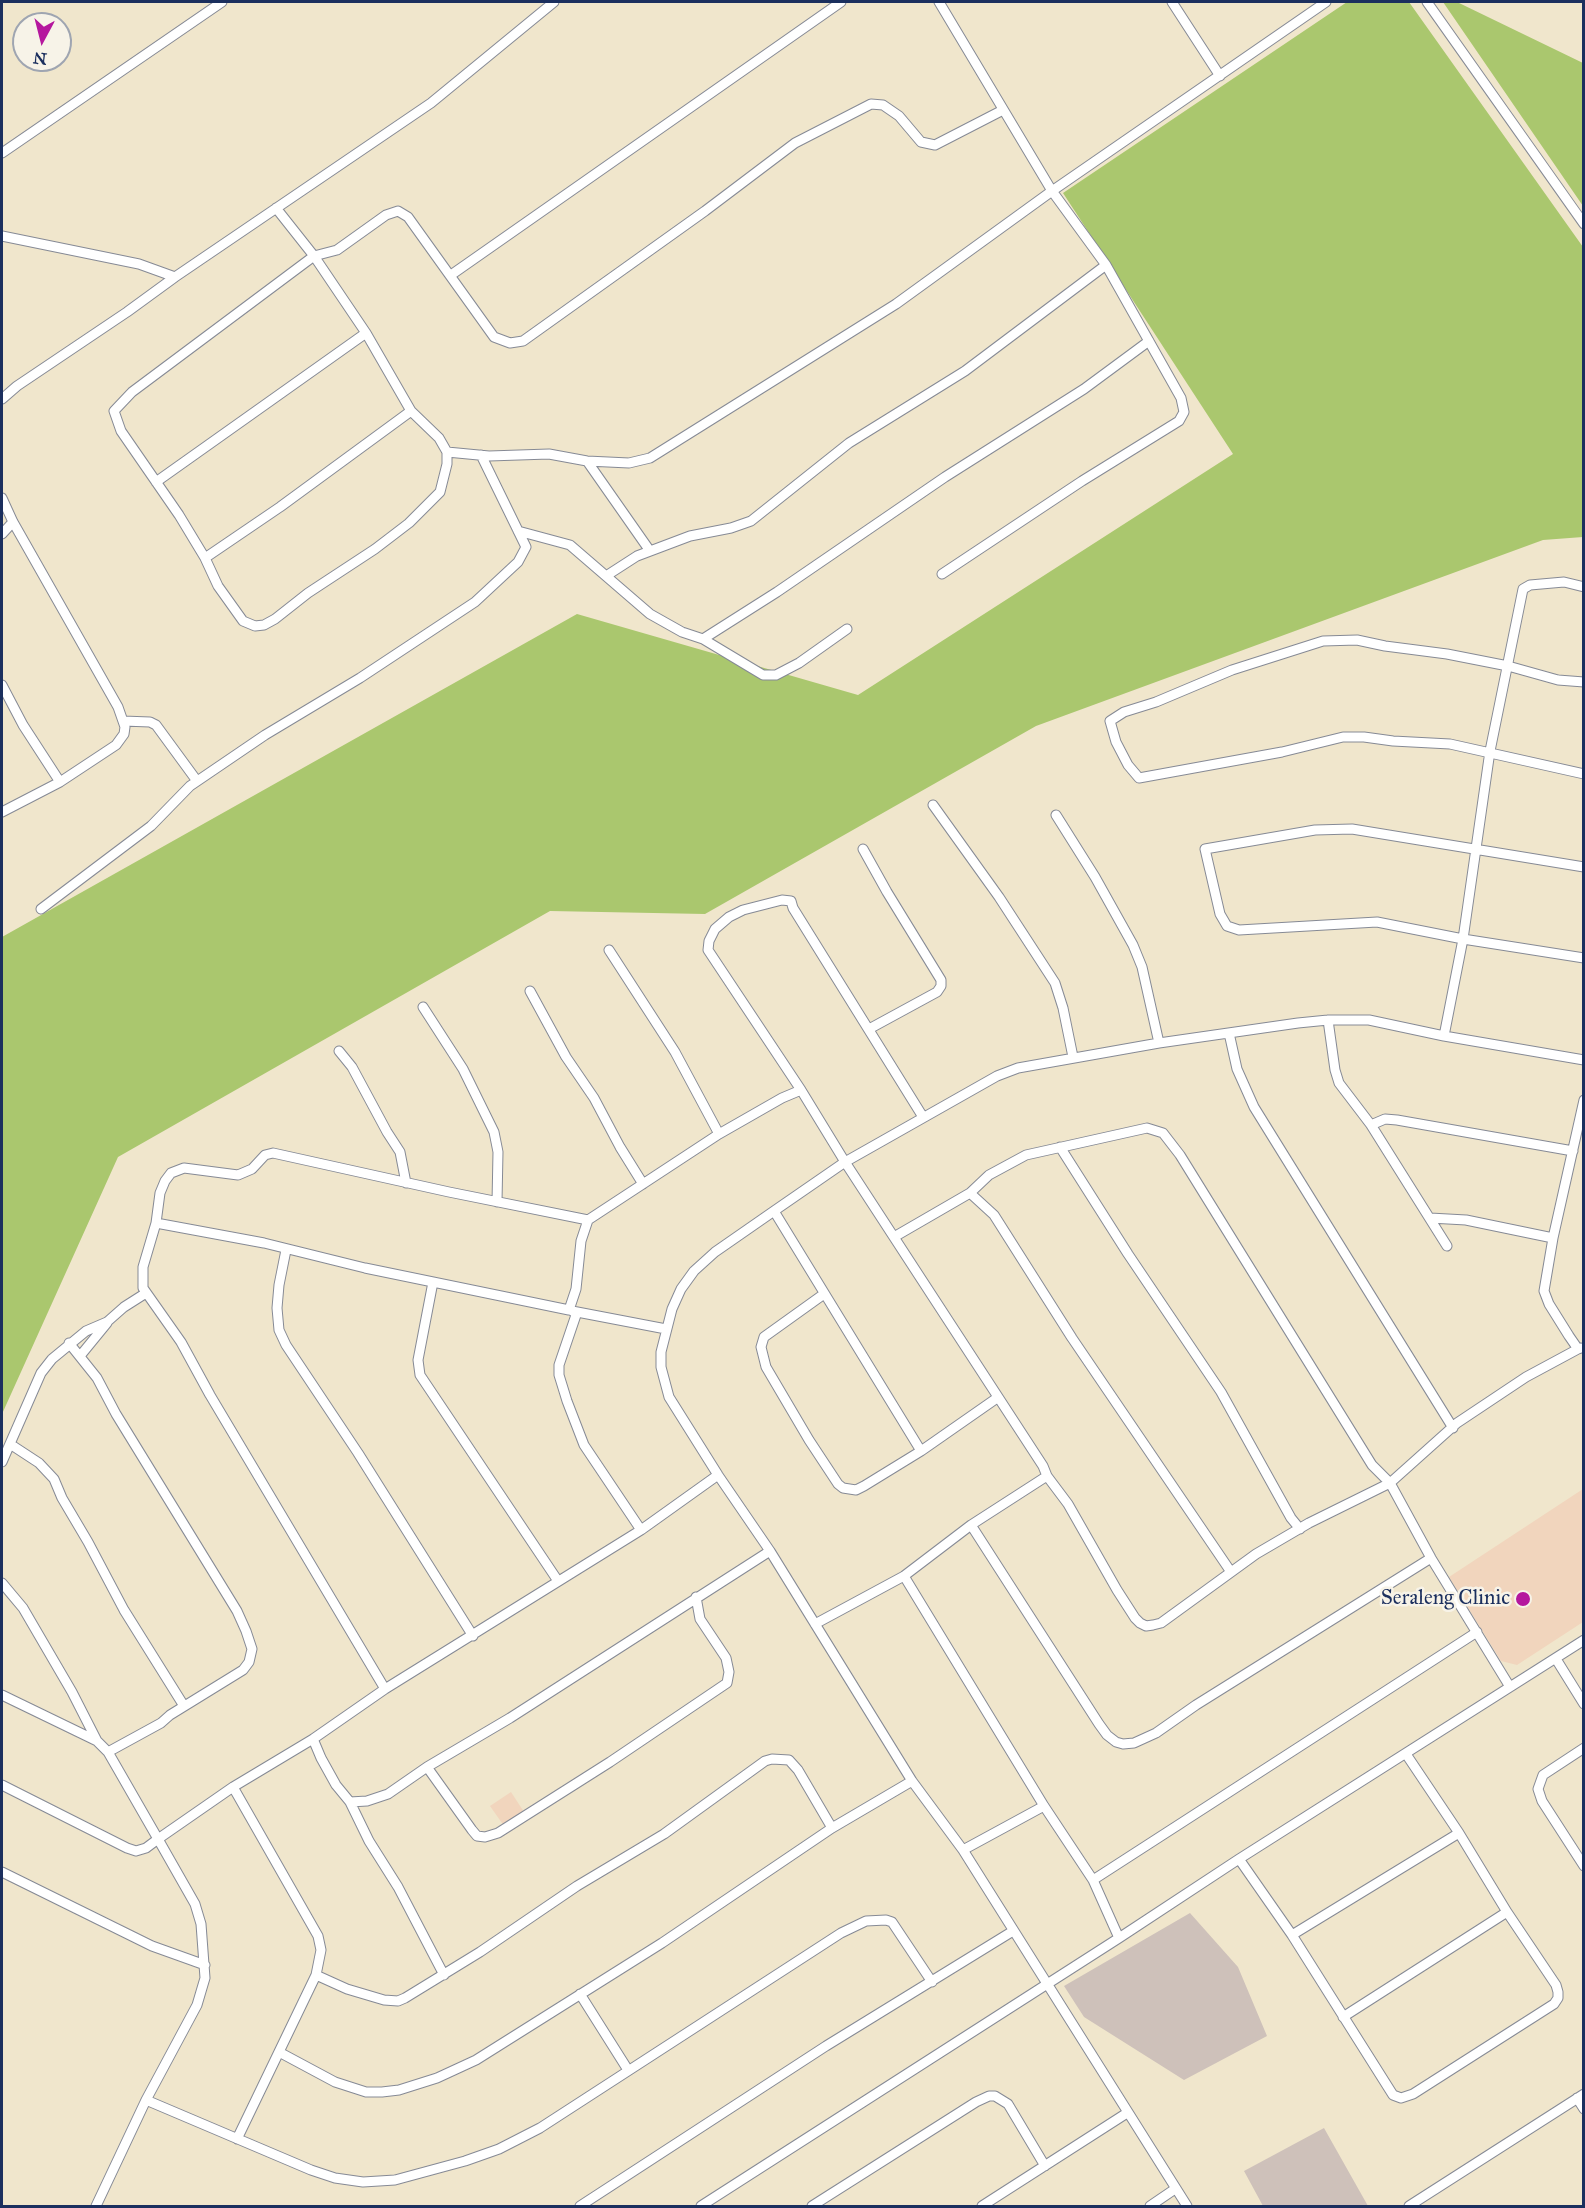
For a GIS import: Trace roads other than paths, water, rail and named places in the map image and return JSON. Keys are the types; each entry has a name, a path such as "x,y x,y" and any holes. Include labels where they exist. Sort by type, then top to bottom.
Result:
{"street":[{"path":"2,153 222,2"},
{"path":"2,399 17,386 431,103 554,2"},
{"path":"451,275 841,2"},
{"path":"939,2 1052,191 1106,265 1181,398 1184,412 1179,421 1082,481 942,574"},
{"path":"1172,2 1220,76"},
{"path":"447,452 481,455 549,454 587,461 629,463 658,454 896,304 1052,191 1326,2"},
{"path":"1427,2 1584,224"},
{"path":"276,208 314,256 366,333 411,411 440,438 447,452 440,492 409,523 264,625 255,626 243,621 218,586 205,558 121,431 114,411 132,392 314,256 336,250 386,215 398,211 408,217 494,337 510,343 523,341 705,211 795,143 871,104 882,105 899,116 921,142 935,146 1003,110"},
{"path":"2,236 139,264 175,277"},
{"path":"606,576 637,556 650,551 690,536 731,528 751,521 849,443 965,371 1106,265"},
{"path":"156,482 366,333"},
{"path":"702,639 777,592 945,477 1084,389 1149,341"},
{"path":"205,558 280,507 411,411"},
{"path":"41,909 151,826 197,781 265,735 360,678 475,602 518,562 526,547 481,455"},
{"path":"587,461 650,551"},
{"path":"2,498 72,622 123,721 124,734 116,745 60,782 2,812"},
{"path":"2,534 14,522"},
{"path":"518,531 570,545 650,614 682,632 702,639 763,675 776,675 799,663 848,629"},
{"path":"1444,1036 1463,939 1490,752 1523,589 1530,585 1564,582 1584,586"},
{"path":"1584,682 1558,680 1508,666 1447,654 1357,640 1323,641 1232,670 1156,702 1124,712 1110,721 1116,742 1139,778 1282,752 1343,737 1450,744 1584,774"},
{"path":"2,686 23,725 60,782"},
{"path":"123,721 142,721 156,725 197,781"},
{"path":"933,806 999,897 1055,983 1063,1008 1073,1057"},
{"path":"1056,815 1095,877 1133,945 1142,967 1159,1043"},
{"path":"1584,867 1352,829 1315,830 1205,849 1220,914 1227,926 1239,930 1377,922 1463,939 1584,958"},
{"path":"863,849 941,980 941,986 937,992 869,1029"},
{"path":"923,1117 793,908 791,901 766,903 729,917 715,929 709,941 708,950 801,1090 1047,1476 1068,1504 1117,1590 1140,1623 1146,1626 1161,1623 1256,1554 1390,1483 1453,1428 1526,1377 1581,1348 1549,1304 1544,1291 1553,1238 1584,1100"},
{"path":"609,950 675,1052 719,1134"},
{"path":"530,991 566,1057 594,1098 643,1184"},
{"path":"423,1007 464,1069 494,1132 498,1152 497,1202"},
{"path":"1328,1020 1339,1083 1371,1125 1447,1246"},
{"path":"1187,2206 963,1850 912,1781 770,1551 718,1475 669,1396 661,1367 661,1352 672,1309 681,1289 694,1271 716,1252 774,1211 845,1162 997,1076 1018,1068 1159,1043 1328,1020 1369,1020 1444,1036 1584,1060"},
{"path":"1229,1033 1237,1069 1254,1107 1453,1428"},
{"path":"339,1051 352,1067 400,1152 406,1183"},
{"path":"641,1530 585,1444 559,1375 573,1311 581,1242 588,1220 719,1134 782,1098 801,1090"},
{"path":"1371,1125 1385,1119 1397,1120 1573,1151"},
{"path":"894,1237 970,1193 989,1175 1026,1155 1147,1128 1163,1133 1180,1155 1372,1465 1390,1483 1431,1558 1510,1687"},
{"path":"1060,1147 1128,1254 1221,1392 1291,1518 1300,1529"},
{"path":"385,1689 204,1386 181,1342 143,1288 143,1267 156,1223 160,1193 171,1173 184,1168 238,1175 252,1168 268,1154 290,1156 406,1183 588,1220"},
{"path":"970,1193 994,1215 1072,1338 1231,1572"},
{"path":"774,1211 921,1451"},
{"path":"1430,1218 1466,1220 1553,1238"},
{"path":"156,1223 264,1243 286,1250 433,1282 666,1329"},
{"path":"286,1250 279,1286 278,1308 279,1330 286,1345 364,1463 473,1636"},
{"path":"433,1282 418,1360 420,1375 558,1581"},
{"path":"80,1356 107,1322 124,1306 146,1293"},
{"path":"824,1294 764,1337 760,1347 766,1367 838,1484 855,1490 864,1486 921,1451 997,1398"},
{"path":"2,1462 41,1372 69,1342 86,1331 107,1322"},
{"path":"69,1342 97,1378 116,1414 237,1611 251,1643 249,1662 243,1670 161,1723 108,1752"},
{"path":"10,1444 39,1463 54,1479 62,1498 124,1610 184,1706"},
{"path":"2,1785 128,1848 136,1851 146,1848 233,1787 313,1739 385,1689 641,1530 718,1475"},
{"path":"814,1624 904,1576 971,1525 1047,1476"},
{"path":"971,1525 1099,1724 1107,1735 1116,1742 1123,1743 1134,1743 1156,1733 1196,1705 1431,1558"},
{"path":"350,1802 367,1801 388,1794 426,1767 510,1718 770,1551"},
{"path":"904,1576 1044,1806 1093,1880 1119,1938"},
{"path":"2,1583 23,1608 72,1692 97,1741 108,1752 195,1904 201,1924 205,1978 197,2005 146,2100 96,2206"},
{"path":"426,1767 477,1836 485,1837 498,1833 610,1762 727,1683 729,1672 726,1658 700,1619 696,1597"},
{"path":"1093,1880 1477,1632"},
{"path":"701,2206 1239,1859 1584,1640"},
{"path":"1556,1659 1584,1704"},
{"path":"2,1695 97,1741"},
{"path":"313,1739 336,1785 350,1802 369,1841 398,1887 444,1975"},
{"path":"1584,1748 1543,1775 1538,1789 1542,1800 1584,1866"},
{"path":"1239,1859 1292,1935 1394,2095 1401,2098 1413,2094 1554,2004 1558,1998 1556,1985 1406,1754"},
{"path":"316,1975 359,1993 384,2000 398,2001 444,1975 570,1891 664,1834 765,1761 778,1758 789,1760 806,1781 832,1828"},
{"path":"279,2052 334,2082 366,2092 399,2090 437,2078 476,2060 662,1943 832,1828 912,1781"},
{"path":"233,1787 320,1941 321,1950 316,1975 237,2139"},
{"path":"963,1850 1044,1806"},
{"path":"1292,1935 1459,1833"},
{"path":"2,1872 152,1946 205,1965"},
{"path":"1343,2017 1507,1912"},
{"path":"146,2100 310,2170 335,2178 363,2182 394,2180 465,2161 499,2149 540,2128 841,1933 866,1921 892,1922 932,1982"},
{"path":"580,2206 826,2046 1013,1931"},
{"path":"580,1994 628,2070"},
{"path":"812,2206 988,2096 995,2096 1008,2104 1045,2166"},
{"path":"1409,2206 1580,2096 1584,2109"},
{"path":"982,2206 1127,2114"},
{"path":"1150,2206 1175,2189"}],"place":[{"name":"Seraleng Clinic","path":"1523,1599"}]}
